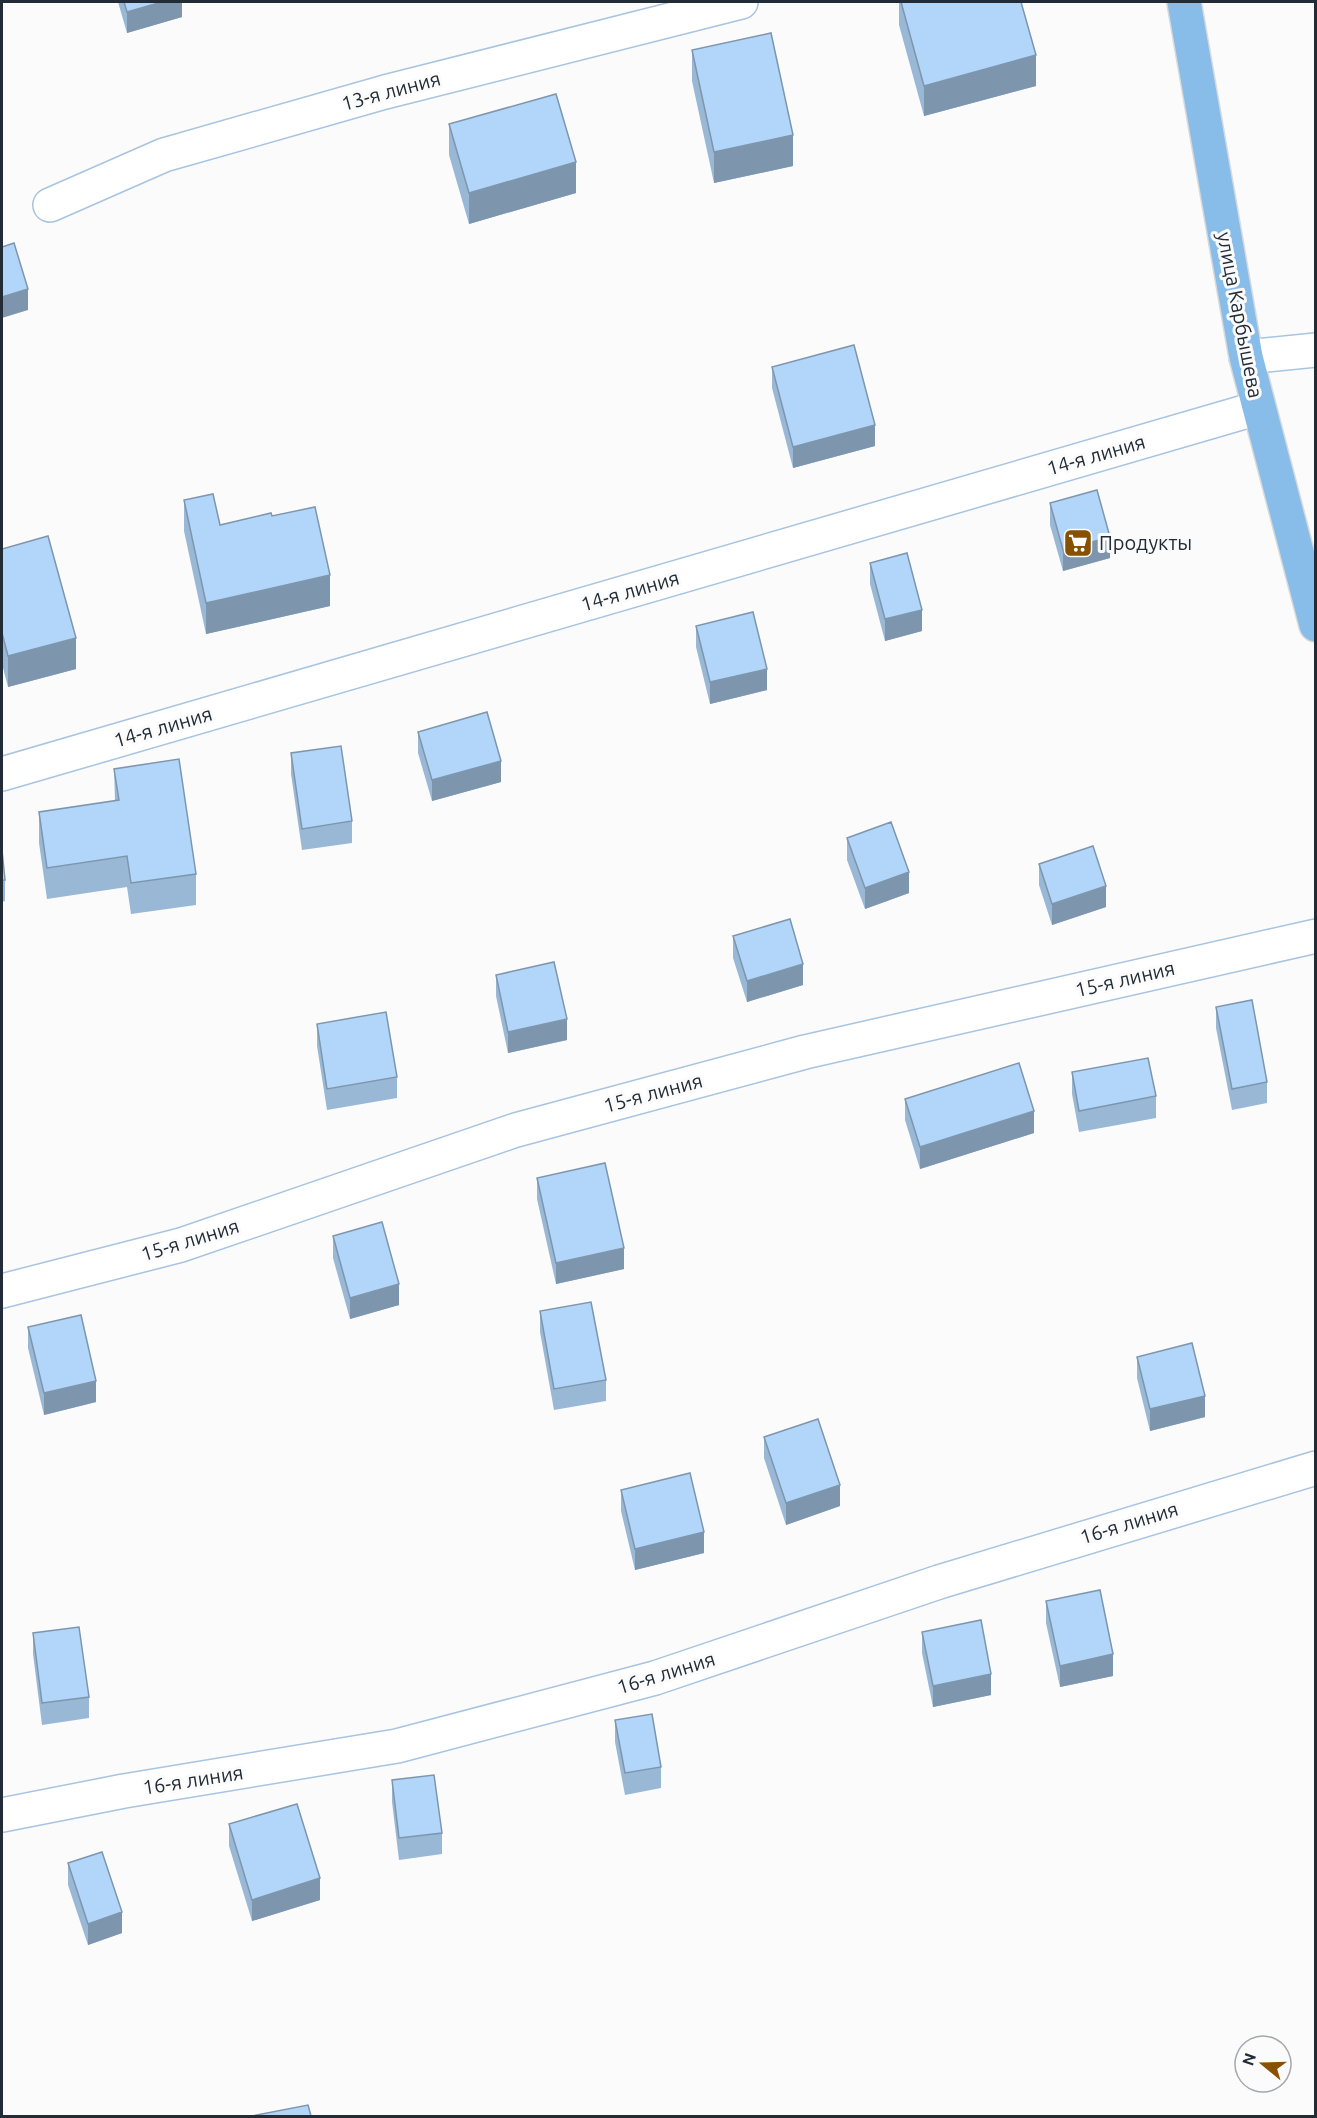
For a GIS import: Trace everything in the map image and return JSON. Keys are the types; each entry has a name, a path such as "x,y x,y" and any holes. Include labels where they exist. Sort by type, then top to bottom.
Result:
{"main road":[{"name":"улица Карбышева","path":"1184,2 1246,357 1316,625"}],"street":[{"name":"13-я линия","path":"50,205 164,155 385,92 741,2"},
{"path":"1246,357 1316,350"},
{"name":"14-я линия","path":"2,774 1258,408"},
{"name":"15-я линия","path":"2,1291 182,1245 516,1130 770,1061 1316,936"},
{"name":"16-я линия","path":"2,1815 124,1791 397,1746 655,1678 939,1582 1316,1468"}],"building":[{"path":"124,2 162,2 127,12"},
{"path":"901,2 1021,2 1036,55 924,86"},
{"path":"771,33 793,135 714,152 692,50"},
{"path":"556,94 576,162 469,193 449,124"},
{"path":"14,243 28,289 2,297 2,247"},
{"path":"854,345 875,425 793,447 772,367"},
{"path":"1097,490 1110,537 1063,550 1050,503"},
{"path":"213,494 220,525 271,513 272,516 315,507 330,575 206,603 184,500"},
{"path":"48,536 76,638 8,656 2,633 2,549"},
{"path":"907,553 922,610 885,619 870,563"},
{"path":"753,612 767,669 710,682 696,626"},
{"path":"487,712 501,761 432,780 418,732"},
{"path":"341,746 352,821 302,829 291,753"},
{"path":"179,759 196,874 131,883 127,856 47,868 39,812 119,800 114,769"},
{"path":"891,822 909,872 865,888 847,838"},
{"path":"1093,846 1106,886 1052,904 1039,864"},
{"path":"2,850 5,880 2,880"},
{"path":"790,919 803,964 747,981 733,936"},
{"path":"554,962 567,1019 508,1032 496,975"},
{"path":"1252,1000 1267,1082 1232,1089 1216,1007"},
{"path":"386,1012 397,1077 327,1089 317,1024"},
{"path":"1148,1058 1156,1096 1079,1111 1072,1072"},
{"path":"1019,1063 1034,1111 920,1147 905,1099"},
{"path":"605,1163 624,1248 556,1263 537,1178"},
{"path":"382,1222 399,1284 350,1298 333,1236"},
{"path":"591,1302 606,1380 554,1389 540,1311"},
{"path":"81,1315 96,1381 44,1393 28,1327"},
{"path":"1192,1343 1205,1396 1150,1409 1137,1357"},
{"path":"818,1419 840,1485 786,1503 764,1437"},
{"path":"690,1473 704,1532 635,1549 621,1490"},
{"path":"1100,1590 1113,1654 1060,1666 1046,1601"},
{"path":"981,1620 991,1674 933,1686 922,1632"},
{"path":"79,1627 89,1697 42,1703 33,1633"},
{"path":"652,1714 661,1767 625,1773 615,1720"},
{"path":"434,1775 442,1833 399,1838 392,1780"},
{"path":"297,1804 320,1878 252,1900 229,1824"},
{"path":"102,1852 122,1912 88,1924 68,1863"},
{"path":"308,2105 311,2116 252,2116"}],"place":[{"name":"Продукты","path":"1078,543"}]}
